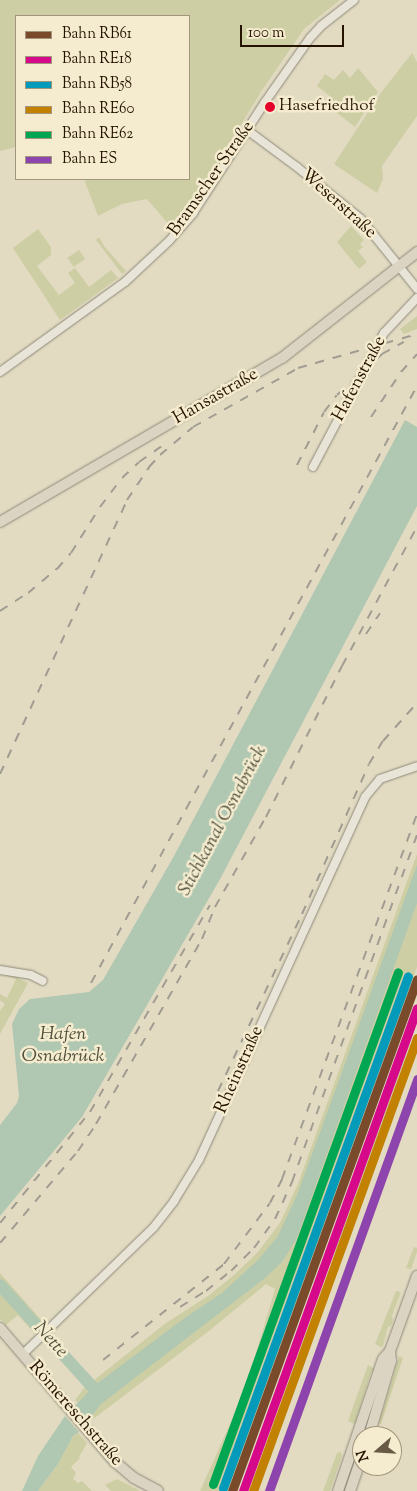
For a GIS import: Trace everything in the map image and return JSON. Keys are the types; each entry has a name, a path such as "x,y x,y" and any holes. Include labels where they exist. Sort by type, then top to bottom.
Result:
{"main road":[{"name":"Hansastraße","path":"0,522 282,358 417,252"},
{"path":"338,1491 383,1359 390,1351 417,1276"},
{"name":"Römereschstraße","path":"0,1328 123,1469 158,1491"},
{"path":"372,1426 391,1361 390,1351"},
{"path":"350,1491 355,1476"}],"street":[{"name":"Bramscher Straße","path":"2,370 97,304 150,260 193,213 247,130 314,34 354,0"},
{"name":"Weserstraße","path":"247,130 298,167 361,219 417,289"},
{"name":"Hafenstraße","path":"313,467 384,333 417,298"},
{"path":"0,359 2,370"},
{"name":"Rheinstraße","path":"22,1354 154,1227 174,1201 200,1160 365,797 380,779 417,766"},
{"path":"0,970 31,975 43,981"}],"shaded area":[{"name":"Hasefriedhof","path":"0,0 340,0 304,29 261,92 210,175 171,227 147,199 122,204 98,216 84,180 190,180 190,15 15,15 15,147 0,151"},
{"path":"412,53 417,62 417,116 382,166 383,179 377,193 334,164 380,94"},
{"path":"358,68 378,92 355,127 332,109 329,112 323,108 331,97 317,86 325,74 334,80 343,70 350,78"},
{"path":"351,226 364,240 360,244 363,247 358,251 367,262 359,269 337,242"},
{"path":"38,229 51,247 51,255 37,266 59,295 75,283 68,273 75,268 89,287 111,270 118,278 60,320 13,248"},
{"path":"99,237 104,246 126,271 122,274 96,240"},
{"path":"79,250 85,259 74,267 67,258"},
{"path":"417,316 417,329 404,334 400,329"},
{"path":"417,854 417,967 228,1491 200,1491 245,1390 275,1289 266,1284 209,1331 92,1420 75,1400 84,1388 166,1323 208,1296 234,1275 257,1253 280,1223 298,1184"},
{"path":"3,974 16,977 28,983 0,1034 0,1011 5,1004 0,1000 0,994 7,998 16,979"},
{"path":"417,1005 417,1023 353,1211 339,1247 330,1258 248,1491 242,1491"},
{"path":"414,1247 417,1248 417,1252 411,1269 406,1268"},
{"path":"0,1273 44,1323 33,1332 18,1315 6,1325 0,1319"},
{"path":"396,1291 401,1292 392,1316 391,1326 388,1327 383,1346 381,1347 375,1344"},
{"path":"399,1356 403,1358 381,1424 379,1423"},
{"path":"368,1365 375,1369 371,1372 355,1424 348,1421"},
{"path":"78,1433 87,1443 80,1458 71,1467 76,1473 73,1479 78,1483 82,1481 92,1491 38,1491 58,1464 73,1436"},
{"path":"341,1452 342,1456 330,1491 323,1491 337,1453"},
{"path":"117,1479 140,1491 111,1491 105,1485"}],"water":[{"name":"Hafen Osnabrück","path":"405,420 417,427 417,506 219,881 82,1117 0,1216 0,1125 17,1103 19,1096 12,1024 19,1009 30,999 89,992 103,980 174,856"},
{"path":"417,865 417,903 296,1240 282,1262 265,1278 101,1404 84,1426 71,1410 95,1385 186,1317 222,1293 259,1259 278,1236 297,1195"},
{"path":"65,1416 79,1432 73,1436 58,1464 38,1491 22,1491 38,1456"}],"waterway":[{"name":"Nette","path":"0,1285 99,1394"}],"railway":[{"path":"0,774 127,500 149,467 160,455 193,427 298,368 417,334"},
{"path":"297,465 324,412 337,395 382,354 404,342"},
{"path":"371,417 401,372 417,354"},
{"path":"91,983 417,386"},
{"path":"0,611 28,593 57,569 71,553 100,507 122,478 139,462 163,445"},
{"path":"0,1243 78,1151 96,1124 202,939 215,907 266,817 342,666 417,527"},
{"path":"366,634 380,613"},
{"path":"218,1091 302,914 369,764 383,741 417,703"},
{"path":"103,1360 224,1264 270,1203 282,1179 417,814"},
{"path":"180,1307 206,1291 231,1271 254,1248 275,1219 292,1182 417,834"},
{"path":"0,1223 90,1112 210,905"}],"rail line":[{"name":"RE62","path":"213,1484 398,972"},
{"name":"RB58","path":"223,1488 408,976"},
{"name":"RB61","path":"232,1491 417,979"},
{"name":"RE18","path":"243,1491 417,1008"},
{"name":"RE60","path":"253,1491 417,1038"},
{"name":"ES","path":"269,1491 417,1079"}],"place":[{"name":"Hasefriedhof","path":"270,107"}],"water label":[{"name":"Stichkanal Osnabrück","path":"223,821"}]}
